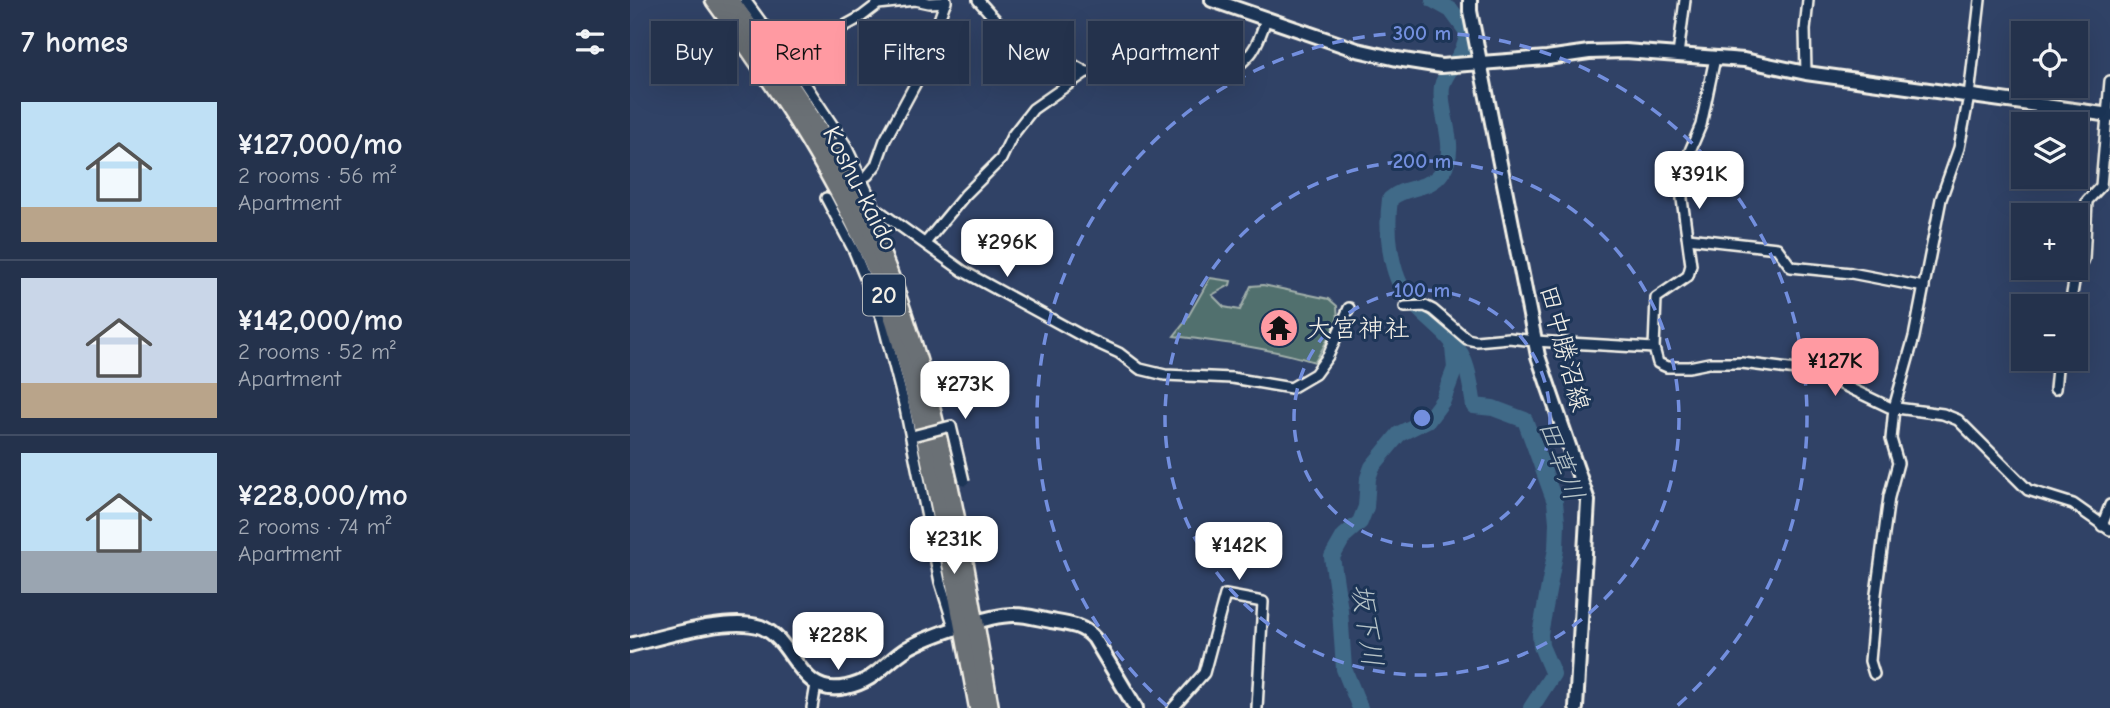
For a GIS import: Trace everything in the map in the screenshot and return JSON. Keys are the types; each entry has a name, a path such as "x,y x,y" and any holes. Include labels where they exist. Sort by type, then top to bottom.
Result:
{"highway":[{"name":"Koshu-kaido","path":"714,0 783,97 813,145 848,208 870,257 912,380 965,627 990,708"},
{"name":"Koshu-kaido","path":"730,0 794,91 835,157 862,208 895,288 927,388 947,475 965,627 978,708"}],"street":[{"path":"745,0 760,21"},
{"path":"845,26 878,4 915,0 929,3 946,1 919,77 884,140 876,165 868,175 859,180"},
{"path":"978,0 1019,46 1055,55 1086,72 1117,71 1161,75 1184,72 1218,73 1226,76 1250,57 1258,45 1266,19"},
{"path":"1212,0 1376,55 1441,66 1625,51 1744,60 1805,73 2109,115"},
{"name":"田中勝沼線","path":"1470,0 1535,341 1552,399 1588,500 1576,708"},
{"path":"1678,55 1685,0"},
{"path":"1805,73 1808,0"},
{"path":"1874,674 1870,660 1876,594 1889,497 1898,463 1891,439 1894,408 1914,337 1941,199 1959,148 1969,96 1980,0"},
{"path":"1715,58 1701,125 1682,175 1682,199 1691,265 1688,276 1657,298 1654,348 1658,363 1667,367 1689,368 1709,363 1742,363 1828,373 1841,384 1894,408 1943,414 1958,420 2028,490 2073,504 2106,528 2110,505"},
{"path":"926,242 965,195 1001,159 1012,136 1033,109 1086,72"},
{"path":"2072,294 2084,259 2087,201 2101,186 2110,81"},
{"path":"805,84 845,144 859,180 875,208 963,271 1119,354 1140,369 1165,376 1232,378 1291,388 1315,374 1328,356 1349,308"},
{"path":"826,198 854,251 881,319 913,435 940,582 965,627"},
{"path":"1688,238 1777,248 1791,267 1851,273 1924,287"},
{"path":"1405,307 1425,306 1467,339 1476,341 1509,338 1654,348"},
{"path":"2055,389 2057,371"},
{"path":"913,435 951,426 964,481"},
{"path":"1173,708 1203,673 1225,595 1263,602 1257,708"},
{"path":"630,645 680,632 719,626 754,625 771,634 816,685 837,689 873,678 909,648 965,627 1014,615 1086,629 1136,708"},
{"path":"812,708 816,685"}],"green space":[{"path":"1210,278 1231,281 1230,285 1212,295 1224,307 1240,310 1251,286 1263,285 1329,299 1337,306 1338,321 1315,362 1263,349 1174,336"}],"waterway":[{"name":"田草川","path":"1433,0 1451,10 1468,33 1462,51 1442,86 1449,152 1447,162 1437,178 1390,199 1388,224 1391,251 1402,288 1422,312 1450,338 1461,354 1468,373 1474,406 1493,408 1525,420 1555,502 1556,549 1540,634 1541,646 1553,674 1531,708"},
{"name":"坂下川","path":"1360,708 1344,669 1340,610 1332,557 1344,536 1360,522 1366,507 1368,478 1372,467 1399,434 1429,419 1443,400 1455,368 1453,348"}],"place":[{"name":"大宮神社","path":"1279,328"}]}
